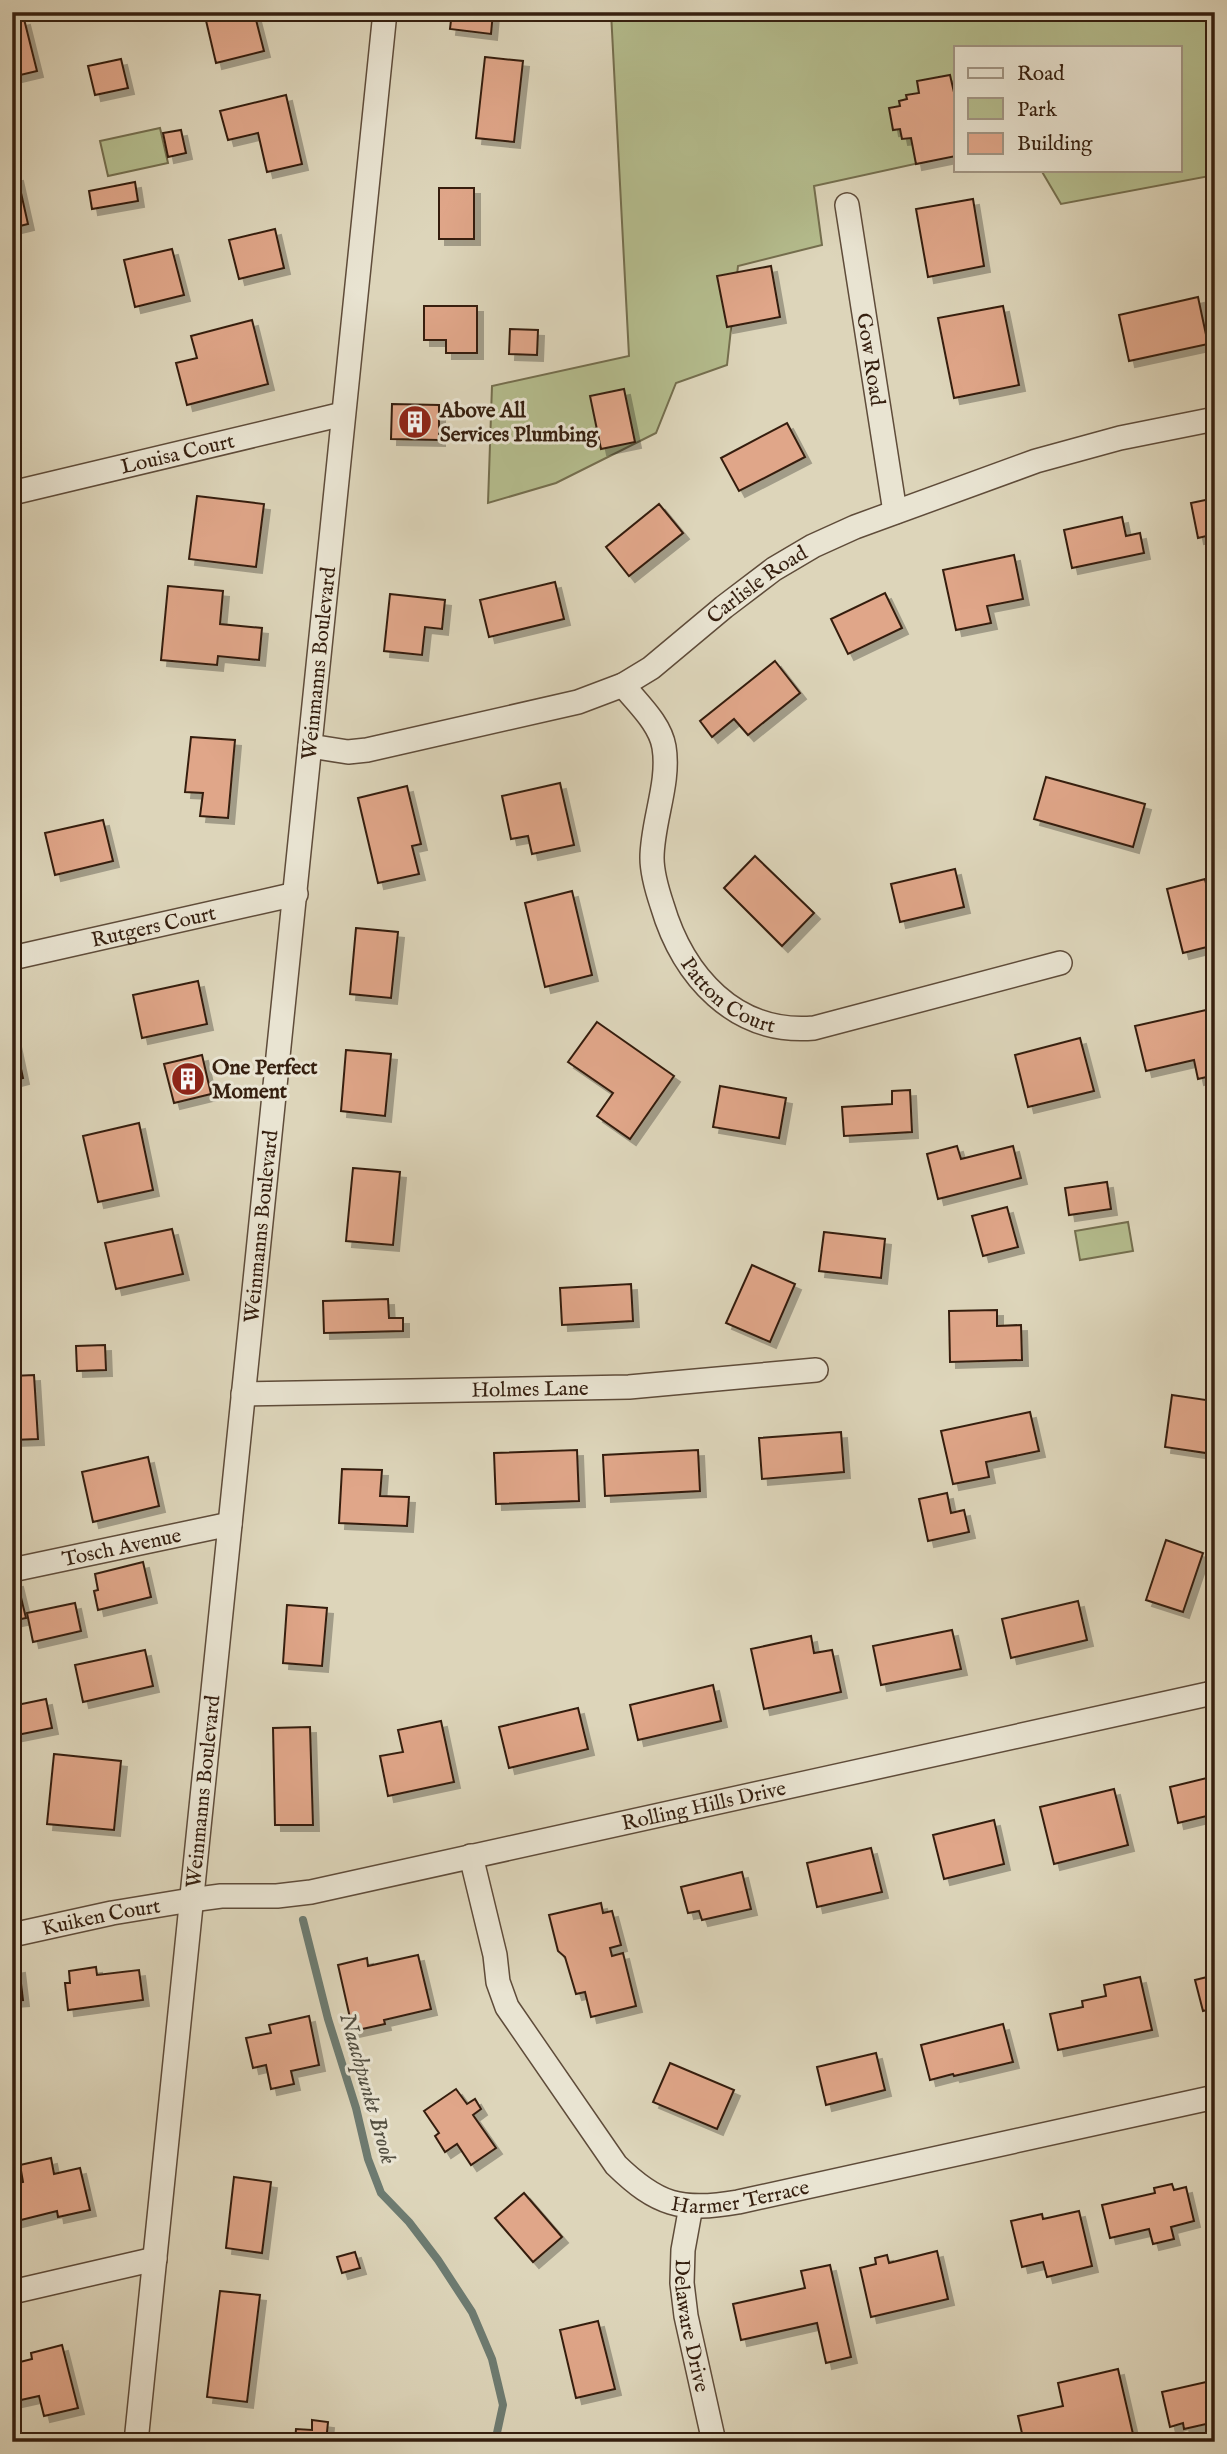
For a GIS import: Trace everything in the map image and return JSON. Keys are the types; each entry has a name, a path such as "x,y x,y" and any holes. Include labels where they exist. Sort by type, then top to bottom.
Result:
{"street":[{"name":"Weinmanns Boulevard","path":"136,2442 385,12"},
{"name":"Gow Road","path":"847,205 895,512"},
{"name":"Louisa Court","path":"12,492 343,414"},
{"name":"Carlisle Road","path":"310,746 348,752 366,750 578,702 623,685 650,668 774,569 813,546 855,527 1036,461 1120,438 1215,419"},
{"name":"Patton Court","path":"623,685 657,728 663,745 664,763 652,859 656,887 668,927 683,957 703,984 726,1005 769,1026 796,1030 814,1028 1060,963"},
{"name":"Rutgers Court","path":"12,958 296,894"},
{"name":"Holmes Lane","path":"243,1394 629,1387 816,1370"},
{"name":"Tosch Avenue","path":"12,1570 230,1524"},
{"name":"Rolling Hills Drive","path":"191,1900 311,1892 1215,1691"},
{"name":"Harmer Terrace","path":"471,1856 495,1955 498,1982 507,2007 616,2165 637,2185 660,2199 710,2207 738,2202 1215,2097"},
{"name":"Kuiken Court","path":"12,1935 112,1913 191,1900"},
{"name":"Delaware Drive","path":"691,2206 683,2250 682,2283 686,2316 714,2442"},
{"path":"12,2292 155,2259"}],"green space":[{"path":"611,12 1215,12 1215,175 1061,204 1042,172 1182,172 1182,46 954,46 954,155 814,186 822,245 738,266 727,365 676,383 656,433 556,483 488,503 492,386 629,356"},
{"path":"160,128 168,163 108,176 100,141"},
{"path":"1128,1222 1133,1251 1080,1260 1075,1231"}],"building":[{"path":"204,12 254,12 264,51 216,63"},
{"path":"452,12 493,12 491,34 450,29"},
{"path":"24,19 37,71 12,77 12,22"},
{"path":"485,57 523,61 514,142 476,138"},
{"path":"121,59 128,88 95,95 88,66"},
{"path":"950,75 954,92 954,156 916,164 911,138 902,139 900,129 893,130 889,108 900,106 899,101 907,99 906,95 919,93 917,81"},
{"path":"286,95 302,164 267,172 258,133 228,140 220,111"},
{"path":"181,130 186,153 168,157 163,133"},
{"path":"17,175 28,224 12,228 12,176"},
{"path":"135,182 138,201 92,209 89,191"},
{"path":"439,188 474,188 474,239 439,239"},
{"path":"973,199 984,266 928,277 916,209"},
{"path":"275,229 284,268 239,279 229,240"},
{"path":"172,249 184,295 135,307 124,260"},
{"path":"771,266 780,317 727,327 717,276"},
{"path":"1198,297 1208,344 1129,361 1119,315"},
{"path":"424,306 477,306 477,353 446,353 446,340 424,340"},
{"path":"1003,306 1019,385 954,398 938,318"},
{"path":"252,320 268,384 187,405 176,363 197,358 191,336"},
{"path":"510,329 538,330 537,355 509,354"},
{"path":"624,389 635,442 601,449 590,396"},
{"name":"Above All Services Plumbing","path":"392,404 439,405 439,440 391,439"},
{"path":"787,423 805,457 739,491 721,458"},
{"path":"197,496 264,504 256,567 189,559"},
{"path":"1215,498 1215,534 1198,538 1191,503"},
{"path":"659,504 683,533 629,576 606,547"},
{"path":"1122,517 1126,536 1140,533 1144,553 1072,568 1064,530"},
{"path":"1014,555 1023,599 987,606 991,623 956,630 943,570"},
{"path":"555,582 564,619 489,637 480,600"},
{"path":"168,586 223,591 220,624 262,628 259,660 218,656 217,665 161,660"},
{"path":"885,593 902,628 848,654 831,619"},
{"path":"390,594 445,600 442,629 425,627 422,655 384,651"},
{"path":"775,661 800,693 748,735 734,719 712,737 700,721"},
{"path":"191,737 235,740 228,818 200,816 203,793 185,792"},
{"path":"1046,777 1145,804 1133,847 1034,819"},
{"path":"560,783 574,845 532,854 528,836 511,839 502,796"},
{"path":"407,786 421,844 412,846 419,874 378,883 358,798"},
{"path":"103,820 113,861 55,875 45,833"},
{"path":"755,856 814,913 782,946 724,888"},
{"path":"955,869 964,907 900,922 891,884"},
{"path":"1205,879 1209,896 1215,895 1215,945 1183,953 1167,889"},
{"path":"572,891 592,975 545,987 525,903"},
{"path":"356,928 398,932 391,998 350,994"},
{"path":"198,981 207,1024 142,1038 133,995"},
{"path":"1215,1008 1215,1075 1198,1079 1194,1060 1146,1071 1135,1026"},
{"path":"597,1022 674,1076 630,1139 597,1116 613,1093 568,1062"},
{"path":"12,1027 23,1078 12,1081"},
{"path":"1080,1038 1094,1091 1028,1107 1015,1055"},
{"path":"346,1050 391,1054 385,1116 341,1111"},
{"name":"One Perfect Moment","path":"202,1055 211,1094 174,1103 164,1064"},
{"path":"720,1086 786,1098 779,1138 713,1127"},
{"path":"910,1090 912,1132 844,1136 842,1107 892,1104 892,1091"},
{"path":"139,1123 153,1190 98,1202 83,1136"},
{"path":"957,1146 961,1159 1013,1146 1021,1178 938,1199 927,1154"},
{"path":"353,1168 400,1172 393,1245 346,1241"},
{"path":"1107,1182 1111,1209 1069,1215 1065,1188"},
{"path":"1007,1207 1018,1247 983,1256 972,1216"},
{"path":"172,1229 183,1274 116,1289 105,1243"},
{"path":"824,1232 885,1239 881,1278 819,1271"},
{"path":"752,1265 795,1284 770,1342 726,1323"},
{"path":"631,1284 633,1321 562,1325 560,1288"},
{"path":"388,1299 389,1318 403,1318 403,1331 324,1333 323,1301"},
{"path":"997,1310 997,1326 1021,1325 1022,1360 950,1362 949,1311"},
{"path":"105,1345 106,1370 77,1371 76,1346"},
{"path":"34,1375 38,1439 12,1440 12,1376"},
{"path":"1172,1395 1213,1401 1206,1453 1165,1447"},
{"path":"1030,1412 1039,1451 986,1462 989,1477 953,1484 941,1431"},
{"path":"841,1432 844,1472 762,1479 759,1438"},
{"path":"577,1450 579,1501 496,1504 494,1453"},
{"path":"698,1450 700,1491 605,1496 603,1455"},
{"path":"148,1457 159,1506 93,1522 82,1472"},
{"path":"342,1469 382,1470 380,1496 409,1497 407,1526 339,1523"},
{"path":"947,1493 951,1513 964,1510 969,1532 928,1541 919,1499"},
{"path":"1166,1540 1203,1553 1183,1612 1146,1600"},
{"path":"143,1562 151,1597 98,1610 94,1591 98,1590 95,1574"},
{"path":"17,1581 26,1618 12,1621 12,1582"},
{"path":"1078,1601 1087,1640 1011,1658 1002,1619"},
{"path":"75,1603 81,1631 33,1642 27,1613"},
{"path":"287,1605 327,1608 322,1666 283,1663"},
{"path":"952,1630 961,1669 881,1685 873,1646"},
{"path":"811,1636 814,1653 832,1650 841,1692 764,1709 751,1649"},
{"path":"145,1650 153,1686 83,1702 75,1665"},
{"path":"713,1685 721,1721 638,1740 630,1705"},
{"path":"46,1699 52,1728 12,1736 12,1706"},
{"path":"578,1708 588,1749 509,1768 499,1727"},
{"path":"441,1721 454,1782 388,1796 380,1756 403,1752 398,1730"},
{"path":"310,1727 313,1825 275,1825 273,1728"},
{"path":"54,1754 121,1761 114,1830 47,1824"},
{"path":"1215,1776 1215,1814 1178,1823 1170,1787"},
{"path":"1114,1789 1128,1845 1054,1864 1040,1807"},
{"path":"994,1820 1004,1864 944,1879 933,1835"},
{"path":"871,1848 882,1892 817,1907 807,1863"},
{"path":"742,1872 751,1909 702,1920 699,1911 688,1913 681,1887"},
{"path":"601,1903 603,1913 612,1911 621,1945 610,1948 612,1956 623,1953 636,2006 591,2017 585,1992 576,1994 565,1957 558,1951 549,1915"},
{"path":"418,1955 431,2009 384,2020 385,2024 353,2031 338,1965 367,1958 368,1966"},
{"path":"19,1967 23,2000 12,2001 12,1968"},
{"path":"96,1967 97,1975 139,1970 143,2000 68,2010 65,1983 70,1983 69,1971"},
{"path":"1215,1975 1215,2008 1203,2011 1195,1980"},
{"path":"1140,1977 1152,2030 1058,2050 1050,2014 1083,2007 1082,2001 1106,1996 1104,1985"},
{"path":"309,2016 319,2065 291,2071 294,2084 271,2089 266,2065 253,2068 246,2038 271,2033 269,2025"},
{"path":"1003,2024 1013,2062 930,2080 921,2045"},
{"path":"876,2053 885,2090 826,2105 817,2067"},
{"path":"670,2063 734,2090 717,2129 653,2102"},
{"path":"456,2089 467,2104 475,2099 481,2109 473,2115 496,2148 471,2165 457,2144 445,2152 435,2136 439,2133 424,2111"},
{"path":"51,2158 54,2174 80,2168 90,2210 58,2217 57,2211 13,2222 12,2184 23,2182 20,2165"},
{"path":"234,2177 271,2182 262,2253 226,2248"},
{"path":"1172,2184 1174,2190 1186,2187 1194,2221 1171,2227 1174,2239 1153,2244 1149,2229 1110,2238 1102,2205 1155,2193 1154,2188"},
{"path":"524,2193 562,2237 533,2262 495,2218"},
{"path":"1079,2211 1092,2266 1047,2277 1043,2262 1022,2267 1011,2221 1042,2214 1043,2219"},
{"path":"937,2251 948,2299 871,2317 860,2268 876,2264 875,2258 887,2255 889,2263"},
{"path":"355,2252 360,2268 342,2273 337,2257"},
{"path":"830,2265 851,2357 826,2363 817,2323 741,2340 733,2304 805,2288 801,2271"},
{"path":"220,2291 260,2295 247,2402 207,2397"},
{"path":"598,2321 615,2389 576,2398 560,2330"},
{"path":"62,2345 78,2408 44,2416 39,2396 12,2402 12,2364 32,2359 31,2353"},
{"path":"1118,2369 1133,2434 1101,2442 1024,2442 1018,2416 1063,2406 1058,2383"},
{"path":"1215,2380 1215,2422 1184,2429 1183,2423 1170,2427 1162,2392"},
{"path":"312,2420 328,2422 326,2442 295,2442 296,2429 312,2430"},
{"path":"417,2434 426,2442 411,2442"}],"waterway":[{"name":"Naachpunkt Brook","path":"303,1920 328,2019 356,2108 368,2159 381,2193 409,2222 438,2260 472,2312 492,2359 503,2405 495,2442"}],"place":[{"name":"Above All Services Plumbing","path":"415,422"},
{"name":"One Perfect Moment","path":"188,1079"}]}
